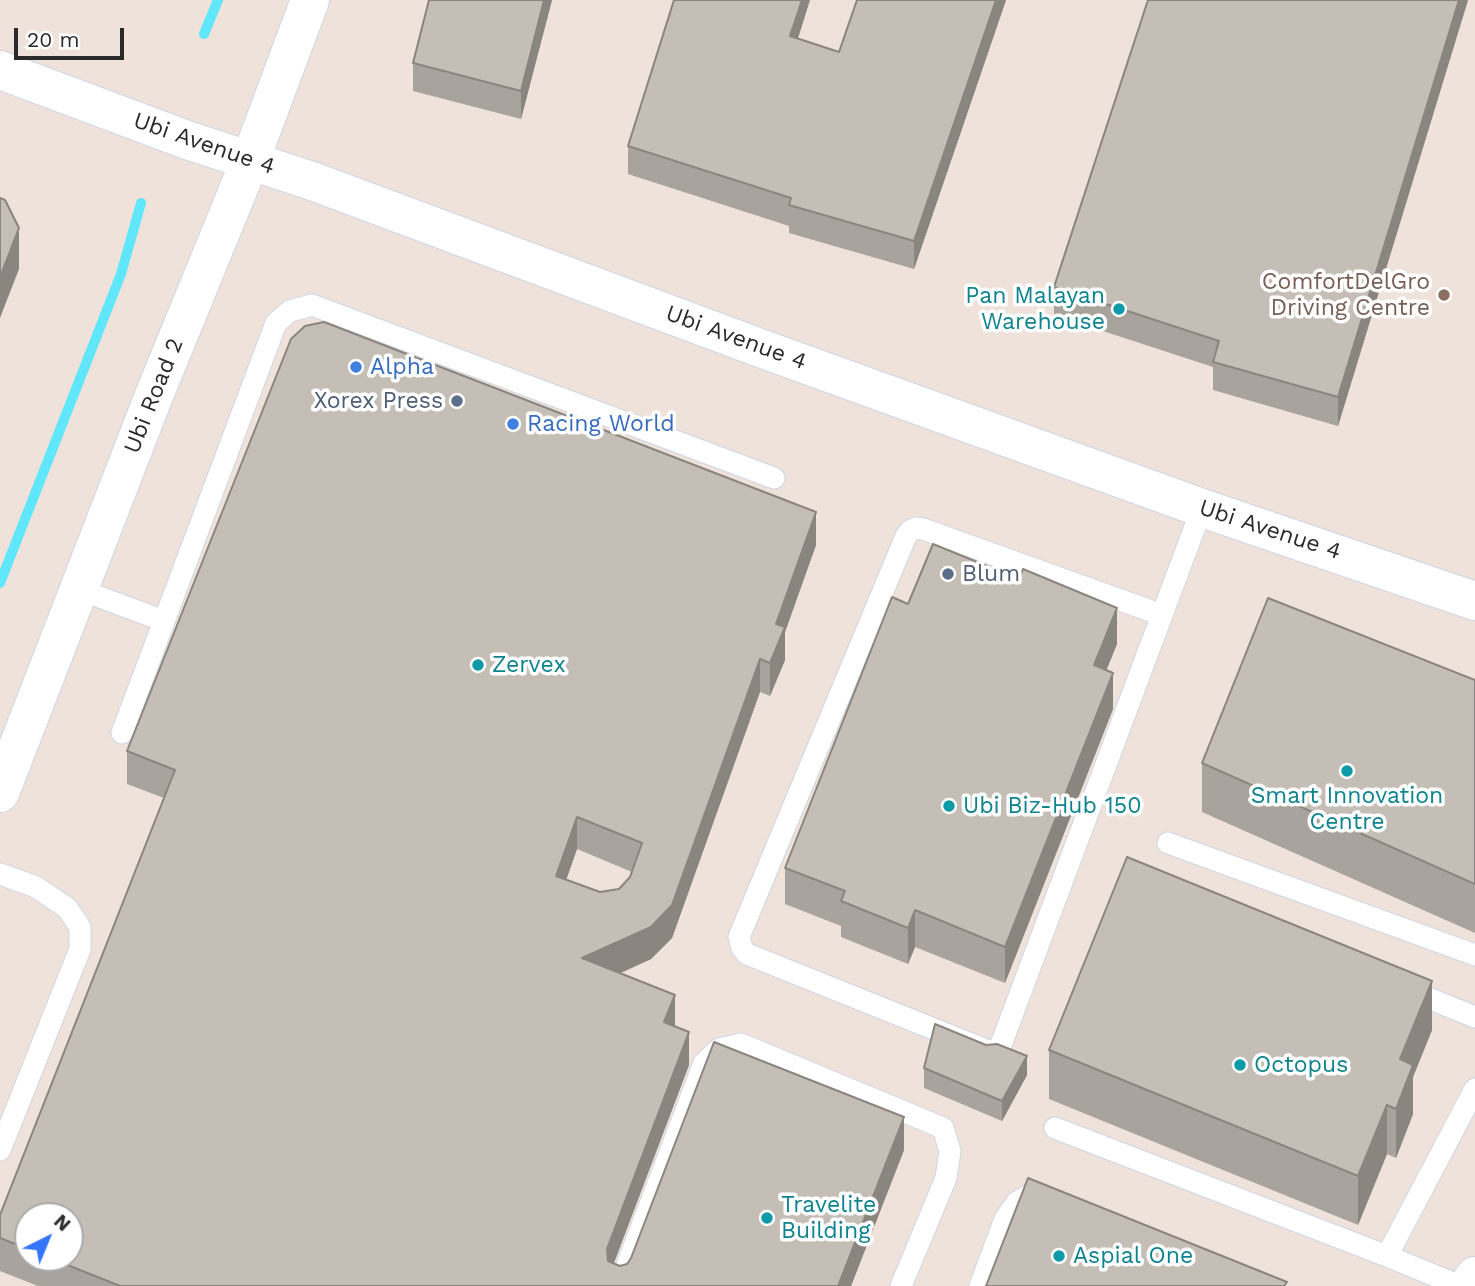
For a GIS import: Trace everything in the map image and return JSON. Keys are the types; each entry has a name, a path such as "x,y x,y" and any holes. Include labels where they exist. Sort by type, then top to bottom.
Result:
{"street":[{"name":"Ubi Road 2","path":"0,793 153,398 250,161 310,0"},
{"name":"Ubi Avenue 4","path":"0,70 312,181 760,348 1202,508 1475,601"},
{"path":"1468,1286 1475,1276"}],"lane":[{"path":"122,733 276,323 290,311 312,305 774,478"},
{"path":"1162,615 923,529 910,531 900,548 739,937 742,948 747,954 978,1047 991,1052 997,1050 1162,615 1202,508"},
{"path":"78,589 164,621"},
{"path":"1168,843 1475,955"},
{"path":"0,874 36,887 67,908 80,926 80,949 0,1150"},
{"path":"1386,981 1475,1017"},
{"path":"620,1286 704,1063 719,1049 741,1044 943,1128 950,1151 946,1178 901,1286"},
{"path":"1387,1255 1475,1088"},
{"path":"1055,1128 1387,1255 1460,1286"},
{"path":"980,1286 1005,1219 1017,1202 1031,1194 1070,1207"}],"building":[{"path":"429,0 544,0 521,91 413,63"},
{"path":"674,0 802,0 790,36 839,52 857,0 996,0 914,241 789,205 791,198 628,146"},
{"path":"1148,0 1459,0 1338,397 1213,362 1219,341 1054,287"},
{"path":"0,198 5,200 19,228 0,277"},
{"path":"324,322 816,512 776,624 785,627 770,663 760,659 672,905 651,927 582,958 675,995 664,1022 689,1032 607,1249 608,1261 620,1266 627,1264 631,1258 714,1042 904,1117 838,1286 120,1286 84,1272 84,1202 14,1202 14,1244 0,1238 0,1215 175,770 127,751 291,339 305,326","holes":["577,817 642,843 630,877 619,889 600,892 556,876"]},
{"name":"Ubi Biz-Hub 150","path":"933,544 1019,579 1023,569 1117,608 1094,665 1113,673 1005,947 915,910 908,928 841,901 845,891 785,868 892,597 908,604"},
{"name":"Smart Innovation Centre","path":"1268,598 1475,680 1475,884 1202,763"},
{"name":"Octopus","path":"1127,857 1432,981 1400,1059 1413,1065 1396,1109 1387,1105 1358,1176 1049,1050"},
{"path":"935,1024 986,1045 997,1044 1027,1056 1002,1101 924,1068"},
{"path":"1028,1178 1287,1282 1284,1286 986,1286"}],"waterway":[{"path":"204,34 218,0"},
{"path":"0,583 121,274 141,203"}],"place":[{"name":"ComfortDelGro Driving Centre","path":"1444,295"},
{"name":"Pan Malayan Warehouse","path":"1119,309"},
{"name":"Alpha","path":"356,367"},
{"name":"Xorex Press","path":"457,401"},
{"name":"Racing World","path":"513,424"},
{"name":"Blum","path":"948,574"},
{"name":"Zervex","path":"478,665"},
{"name":"Smart Innovation Centre","path":"1347,771"},
{"name":"Ubi Biz-Hub 150","path":"949,806"},
{"name":"Octopus","path":"1240,1065"},
{"name":"Travelite Building","path":"767,1218"},
{"name":"Aspial One","path":"1059,1256"}]}
